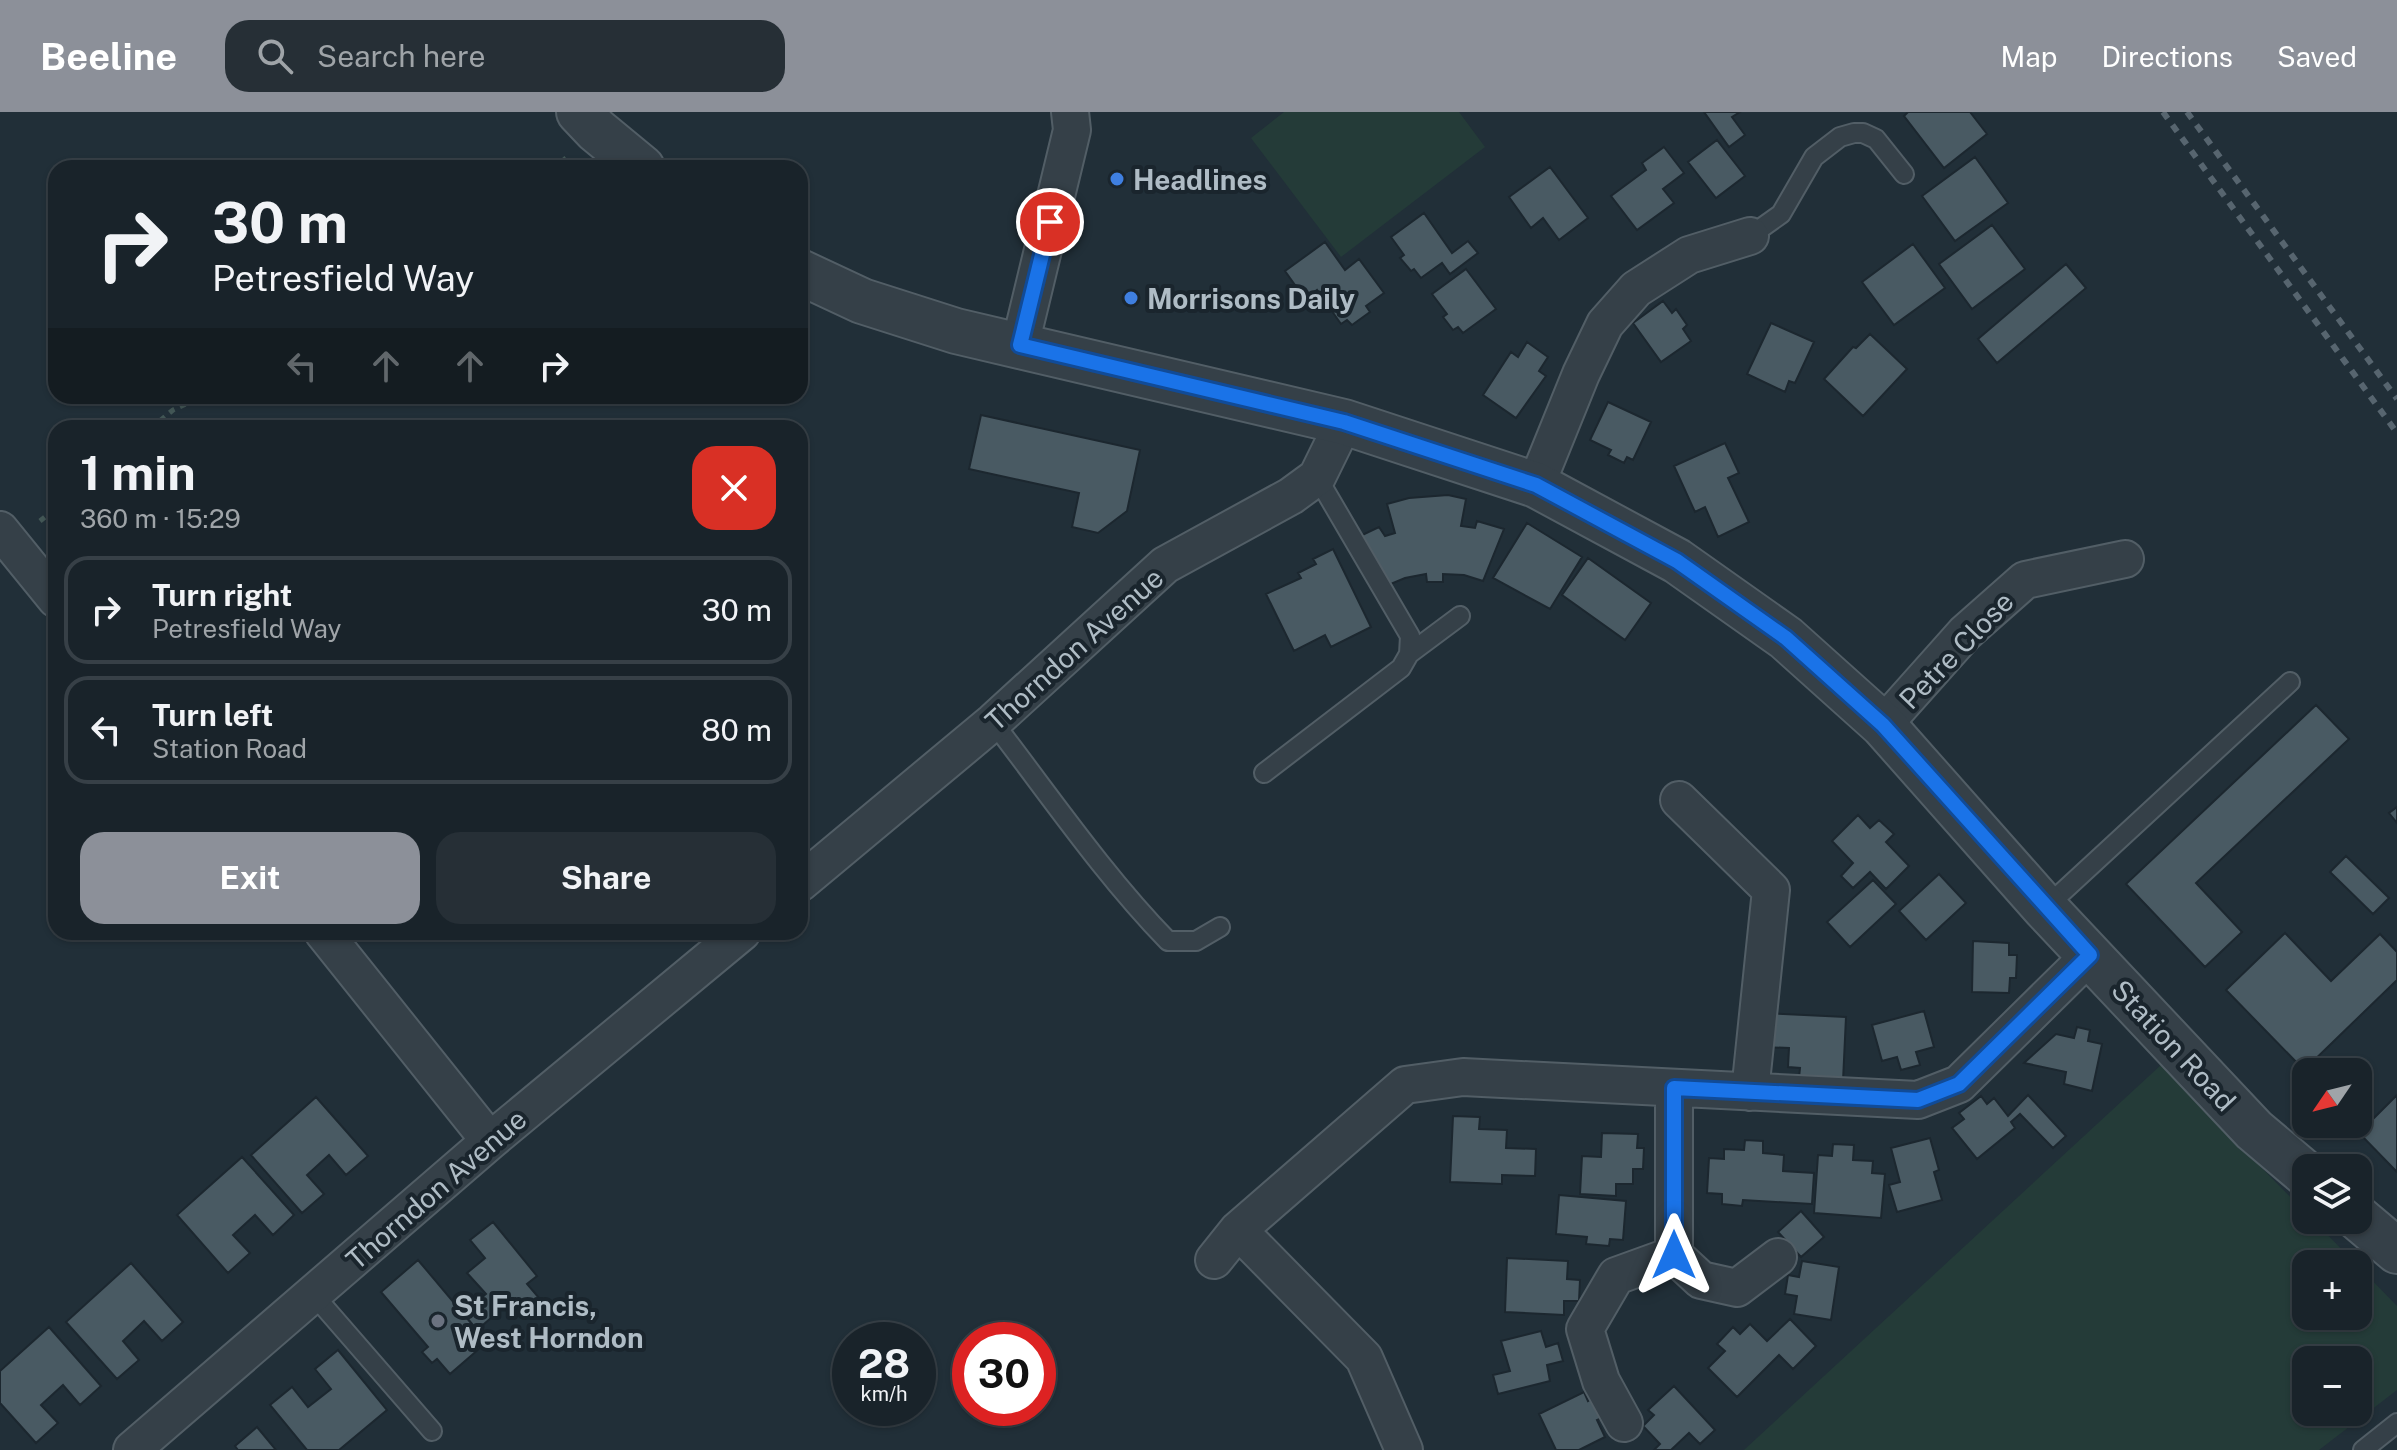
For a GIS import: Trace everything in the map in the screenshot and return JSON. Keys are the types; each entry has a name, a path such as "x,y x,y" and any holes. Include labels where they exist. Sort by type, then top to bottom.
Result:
{"street":[{"path":"579,112 632,160"},
{"path":"1020,345 1072,130 1070,112"},
{"path":"1536,485 1605,324 1636,289 1689,255 1750,236"},
{"name":"Station Road","path":"808,276 862,301 956,331 1344,422 1536,485 1677,561 1786,638 1883,725 2045,908 2254,1130 2292,1162"},
{"name":"Thorndon Avenue","path":"808,876 993,722 1165,565 1291,496 1317,477 1344,422"},
{"path":"0,530 48,589"},
{"name":"Petre Close","path":"1883,725 1965,633 2025,580 2125,559"},
{"path":"1679,800 1771,890 1750,1092"},
{"path":"329,940 490,1141"},
{"name":"Thorndon Avenue","path":"132,1450 490,1141 732,940"},
{"path":"1214,1260 1238,1230 1405,1085 1463,1077 1918,1100 1959,1084 2090,955"},
{"path":"1674,1088 1674,1255 1701,1280 1737,1288 1778,1257"},
{"path":"1238,1230 1364,1358 1404,1450"},
{"path":"2372,1230 2397,1251"},
{"path":"1624,1423 1601,1381 1585,1329 1616,1276 1674,1255"}],"lane":[{"path":"1750,236 1781,214 1814,157 1840,137 1863,133 1876,139 1904,174"},
{"path":"1317,477 1410,636 1409,654"},
{"path":"1264,773 1401,668 1409,654 1460,616"},
{"path":"2045,908 2290,682"},
{"path":"993,722 1137,907 1168,941 1196,941 1220,927"},
{"path":"313,1294 432,1431"},
{"path":"2363,1450 2397,1423"}],"path":[{"path":"161,420 186,404"}],"green space":[{"path":"1284,112 1459,112 1485,147 1341,257 1251,138"},
{"path":"2161,1065 2292,1199 2292,1234 2327,1234 2342,1250 2292,1250 2292,1330 2372,1330 2372,1280 2397,1306 2397,1390 2372,1409 2372,1346 2292,1346 2292,1426 2350,1426 2319,1450 1744,1450"}],"building":[{"path":"1704,112 1740,112 1732,117 1745,135 1729,147"},
{"path":"1908,112 1970,112 1987,134 1944,168 1904,116"},
{"path":"1717,140 1745,176 1716,198 1688,162"},
{"path":"1664,147 1684,173 1663,189 1674,203 1637,230 1611,196 1646,170 1642,163"},
{"path":"1975,157 2008,203 1955,241 1922,196"},
{"path":"1550,167 1588,218 1559,240 1543,218 1531,228 1509,197"},
{"path":"1424,213 1452,253 1468,241 1478,253 1450,274 1442,263 1421,278 1414,269 1411,271 1400,258 1404,255 1391,237"},
{"path":"1992,225 2025,269 1972,309 1939,264"},
{"path":"1325,242 1345,270 1359,259 1384,293 1366,306 1370,312 1352,325 1347,320 1341,324 1317,290 1305,299 1285,271"},
{"path":"1913,244 1945,288 1894,325 1862,282"},
{"path":"2066,264 2086,288 1997,363 1978,339"},
{"path":"1466,269 1496,309 1463,333 1458,327 1453,330 1443,317 1447,314 1432,294"},
{"path":"1663,301 1672,313 1676,309 1687,325 1683,329 1691,341 1661,362 1633,323"},
{"path":"1771,323 1814,342 1795,383 1789,381 1785,392 1747,374"},
{"path":"1870,334 1907,369 1863,416 1824,379 1853,347 1856,348"},
{"path":"1527,342 1548,357 1539,371 1546,376 1516,418 1483,395 1511,352 1518,357"},
{"path":"1608,402 1651,422 1633,460 1627,457 1624,463 1608,455 1611,450 1590,440"},
{"path":"981,415 1140,450 1127,511 1098,533 1072,527 1079,493 969,469"},
{"path":"1725,443 1739,473 1728,478 1749,522 1718,537 1705,507 1695,512 1674,466"},
{"path":"1448,495 1466,499 1461,526 1475,528 1477,521 1504,529 1483,581 1464,575 1443,574 1443,582 1427,582 1426,574 1386,586 1358,537 1379,527 1385,536 1395,533 1387,504 1409,498"},
{"path":"1527,523 1582,557 1550,609 1493,578"},
{"path":"1333,549 1371,627 1331,647 1325,635 1294,651 1266,594 1301,578 1298,573 1316,564 1313,559"},
{"path":"1588,558 1651,603 1625,640 1562,595"},
{"path":"2316,705 2349,739 2196,883 2242,932 2205,967 2126,884"},
{"path":"2397,807 2397,823 2389,813"},
{"path":"1858,815 1870,828 1879,820 1894,834 1886,842 1909,866 1886,889 1870,872 1853,888 1841,876 1853,863 1832,841"},
{"path":"2346,856 2389,898 2373,914 2330,872"},
{"path":"1939,874 1966,903 1926,940 1899,911"},
{"path":"1873,880 1896,904 1850,947 1827,922"},
{"path":"2285,933 2331,981 2380,934 2397,952 2397,980 2316,1058 2292,1058 2226,990"},
{"path":"1973,941 2009,943 2009,955 2017,955 2016,978 2010,978 2009,993 1972,992"},
{"path":"1924,1011 1934,1047 1916,1052 1920,1065 1901,1070 1897,1057 1882,1061 1872,1025"},
{"path":"1762,1013 1846,1017 1843,1081 1799,1078 1800,1068 1788,1067 1789,1048 1760,1047"},
{"path":"2077,1027 2090,1030 2088,1041 2102,1044 2092,1091 2064,1084 2066,1072 2024,1063 2056,1034 2074,1038"},
{"path":"2028,1095 2066,1136 2053,1148 2020,1114 2011,1122 2015,1128 1977,1159 1952,1128 1964,1119 1959,1113 1981,1096 1987,1104 1994,1098 2008,1116"},
{"path":"2397,1095 2397,1172 2364,1138 2372,1138 2372,1120"},
{"path":"316,1097 368,1156 346,1175 329,1155 307,1175 324,1194 302,1213 251,1155"},
{"path":"1453,1116 1480,1117 1479,1129 1507,1130 1506,1148 1536,1149 1535,1176 1502,1175 1502,1184 1450,1182"},
{"path":"1602,1133 1638,1134 1637,1148 1644,1148 1643,1169 1633,1169 1633,1184 1616,1184 1616,1196 1580,1194 1582,1156 1601,1157"},
{"path":"1930,1138 1939,1170 1934,1172 1942,1200 1897,1212 1889,1185 1900,1182 1891,1148"},
{"path":"1745,1140 1763,1141 1763,1153 1784,1155 1783,1171 1814,1173 1812,1204 1743,1200 1742,1206 1722,1204 1722,1194 1707,1193 1709,1158 1724,1159 1724,1149 1744,1150"},
{"path":"1833,1144 1854,1145 1853,1160 1873,1161 1872,1173 1885,1174 1881,1218 1814,1213 1818,1155 1832,1156"},
{"path":"242,1157 294,1215 273,1235 255,1215 233,1235 250,1253 228,1273 177,1215"},
{"path":"1559,1195 1626,1201 1623,1240 1610,1239 1609,1246 1586,1244 1587,1237 1556,1234"},
{"path":"1801,1211 1824,1237 1801,1257 1778,1232"},
{"path":"493,1222 537,1276 527,1284 539,1298 515,1318 505,1306 477,1330 463,1313 486,1294 467,1273 485,1258 470,1240"},
{"path":"1507,1258 1568,1261 1567,1279 1580,1280 1579,1301 1564,1301 1564,1315 1505,1312"},
{"name":"St Francis, West Horndon","path":"418,1260 487,1342 450,1374 437,1359 432,1363 422,1352 428,1347 381,1292"},
{"path":"1802,1261 1839,1267 1831,1320 1794,1314 1797,1296 1785,1294 1788,1275 1799,1277"},
{"path":"131,1263 183,1322 162,1341 144,1321 123,1341 139,1360 117,1379 66,1322"},
{"path":"1790,1319 1816,1346 1793,1369 1779,1355 1737,1397 1708,1368 1725,1351 1717,1344 1733,1327 1740,1334 1750,1324 1767,1341"},
{"path":"49,1327 101,1386 80,1405 63,1385 41,1405 58,1423 36,1443 0,1403 0,1371"},
{"path":"1541,1331 1546,1347 1558,1343 1563,1361 1547,1365 1550,1381 1498,1394 1493,1375 1510,1371 1501,1341"},
{"path":"338,1350 387,1410 339,1450 307,1450 270,1405 292,1387 308,1407 331,1389 315,1369"},
{"path":"1674,1386 1715,1430 1700,1444 1689,1433 1671,1450 1654,1450 1660,1444 1643,1426 1654,1415 1648,1410"},
{"path":"1584,1392 1588,1401 1597,1396 1607,1416 1597,1420 1605,1437 1579,1450 1556,1450 1539,1414"},
{"path":"257,1427 276,1450 238,1450 235,1446"}],"railway":[{"path":"2163,112 2397,433"},
{"path":"2187,112 2397,399"}],"place":[{"name":"Headlines","path":"1117,179"},
{"name":"Morrisons Daily","path":"1131,298"},
{"name":"St Francis, West Horndon","path":"438,1321"}],"route":[{"path":"1050,222 1020,345 1344,422 1536,485 1677,561 1786,638 1883,725 2090,955 1959,1084 1918,1100 1674,1088 1674,1255"}]}
